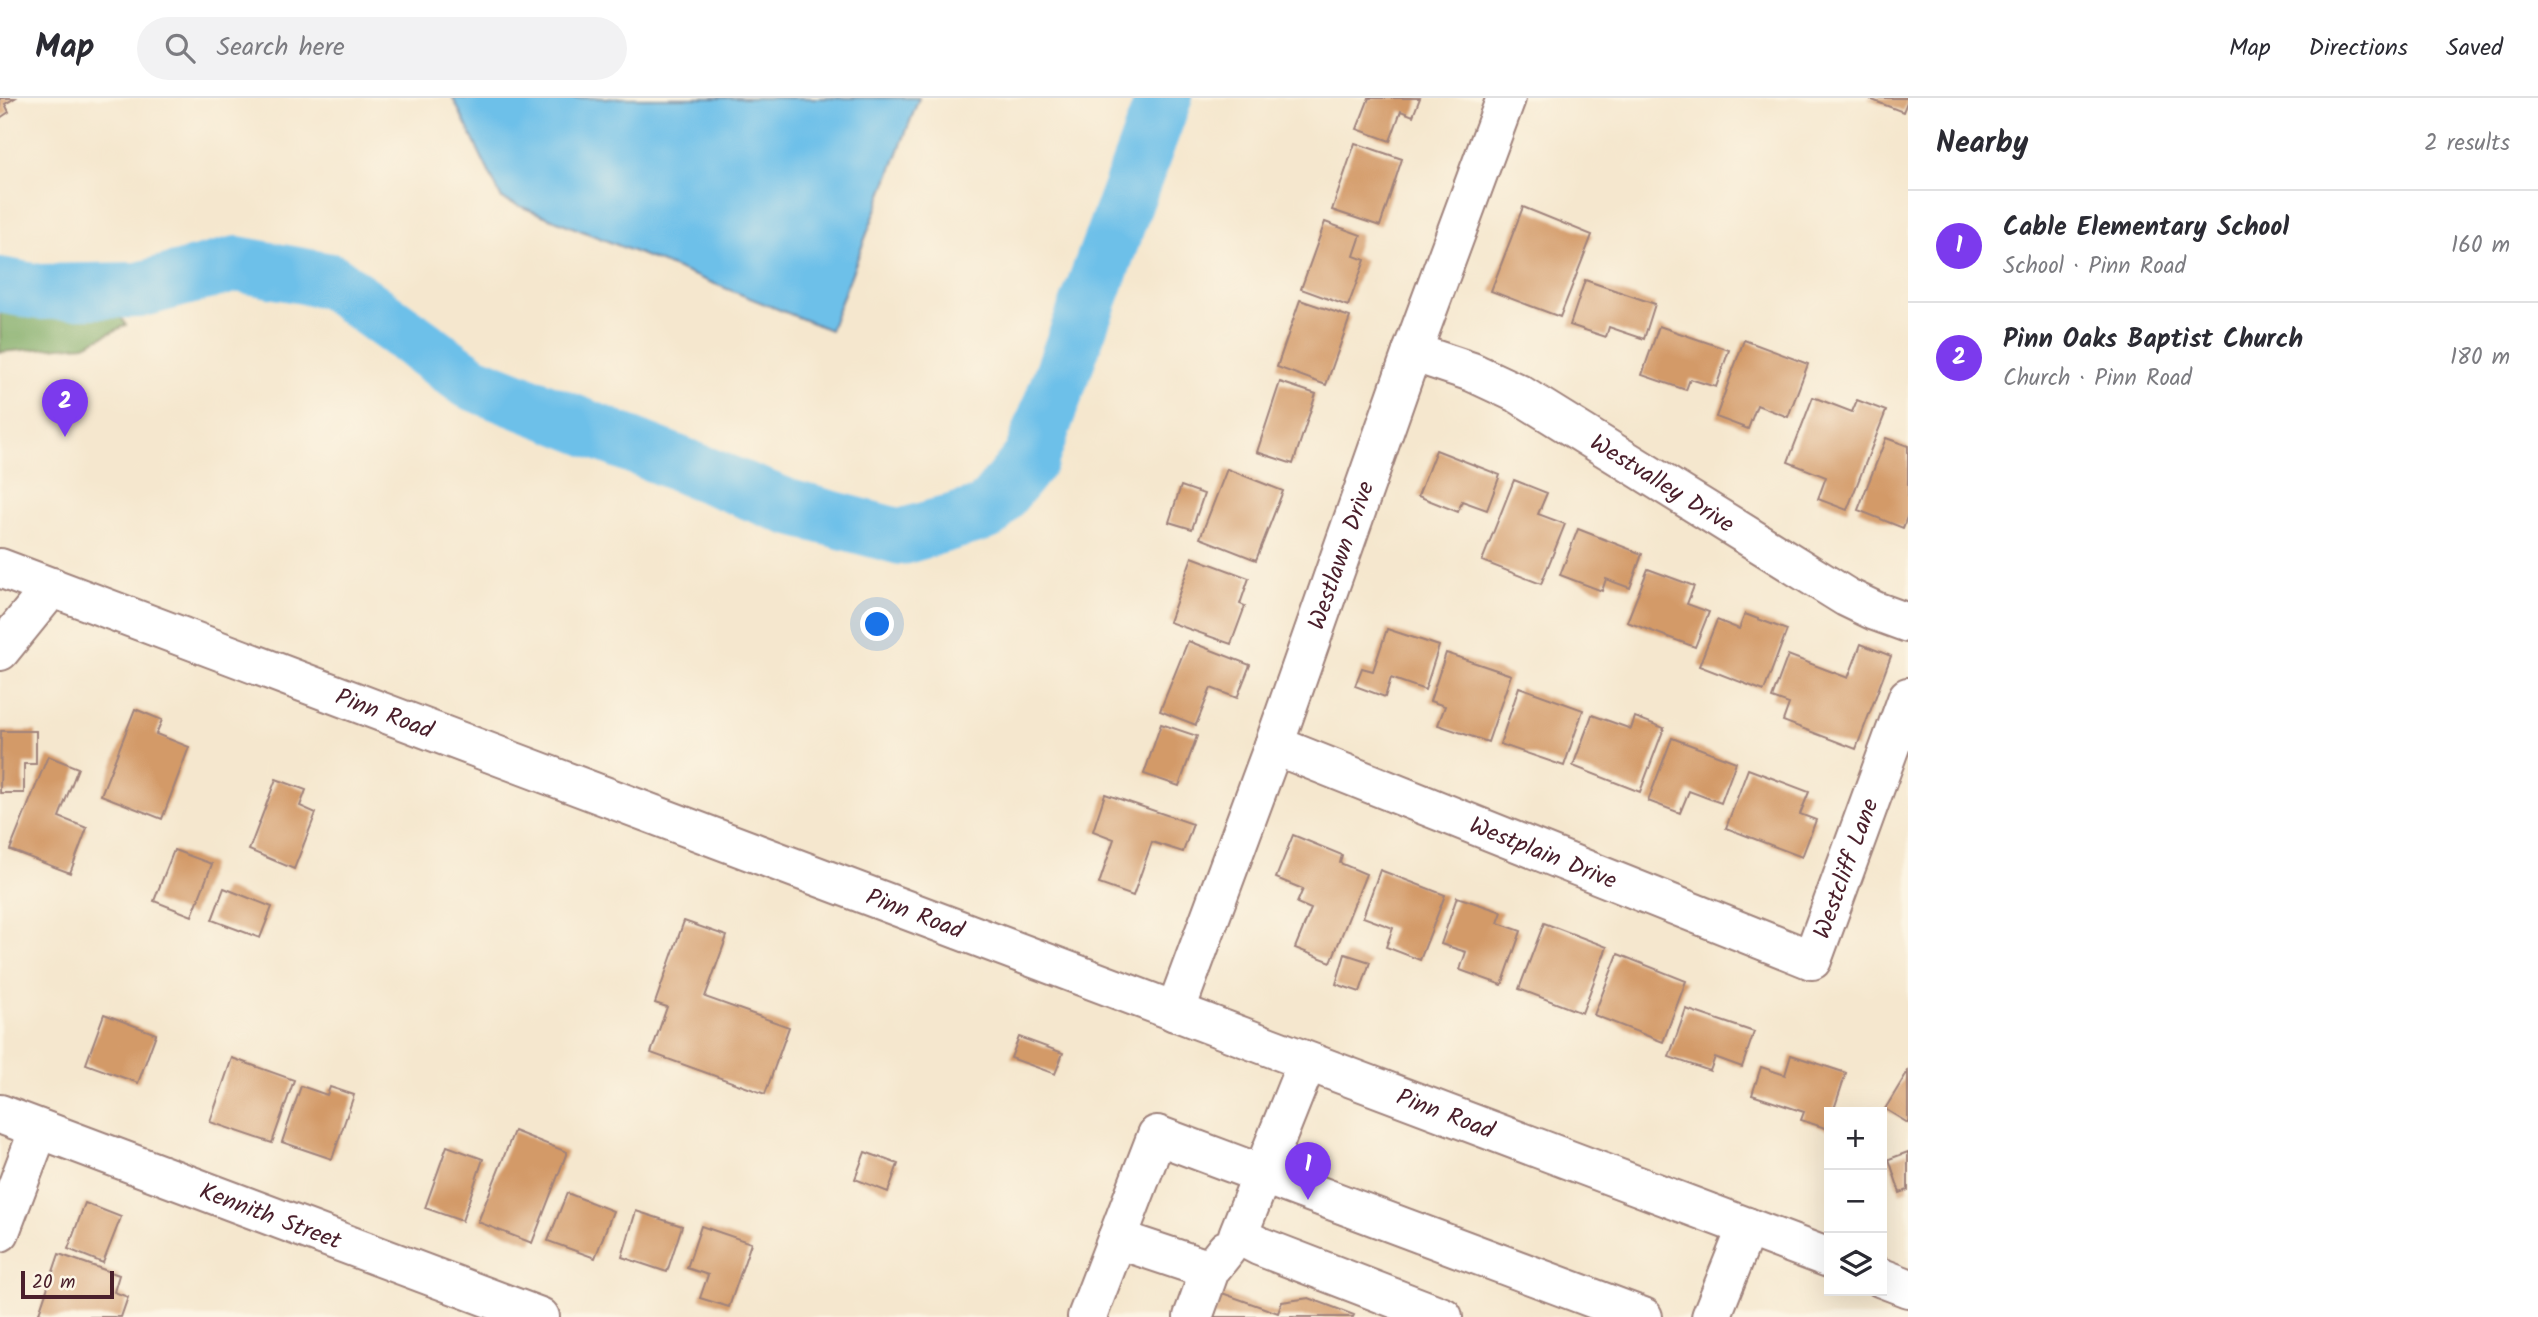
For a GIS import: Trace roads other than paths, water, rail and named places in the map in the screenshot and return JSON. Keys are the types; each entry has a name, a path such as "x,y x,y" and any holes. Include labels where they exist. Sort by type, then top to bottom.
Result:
{"street":[{"name":"Westlawn Drive","path":"1175,1012 1274,745 1412,352 1506,98"},
{"name":"Westvalley Drive","path":"1412,352 1472,372 1518,394 1846,597 1874,611 1908,622"},
{"name":"Pinn Road","path":"0,568 1824,1256"},
{"path":"0,651 52,587"},
{"name":"Westcliff Lane","path":"1812,960 1908,697"},
{"name":"Westplain Drive","path":"1274,745 1812,960"},
{"path":"1193,1317 1210,1270 1238,1235 1307,1062"},
{"name":"Kennith Street","path":"0,1114 474,1305 540,1317"},
{"path":"0,1232 39,1129"},
{"path":"1087,1317 1157,1135 1643,1317"},
{"path":"1711,1317 1747,1227"},
{"path":"1238,1235 1259,1246 1443,1317"},
{"path":"1117,1239 1210,1270"},
{"path":"1887,1280 1908,1287"}],"water":[{"path":"453,98 919,98 830,330 502,199"}],"waterway":[{"path":"0,285 39,292 139,290 237,264 331,281 471,382 788,507 901,537 987,512 1031,458 1164,98"}],"place":[{"name":"Pinn Oaks Baptist Church","path":"65,437"},
{"name":"Cable Elementary School","path":"1308,1200"}]}
